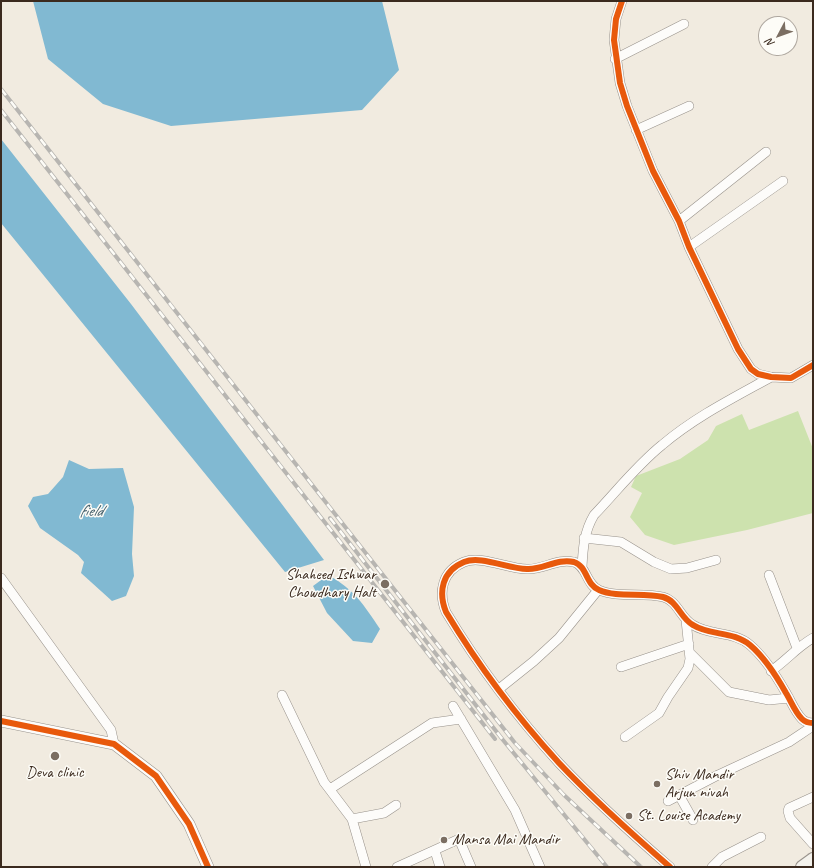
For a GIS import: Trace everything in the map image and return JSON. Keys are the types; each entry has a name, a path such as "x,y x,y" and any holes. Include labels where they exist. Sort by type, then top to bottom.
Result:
{"main road":[{"path":"802,867 813,859"}],"street":[{"path":"622,1 614,29 615,59 620,82 636,130 653,171 678,221 688,247 745,362 758,374 771,377 791,378 813,366"},
{"path":"615,59 684,24"},
{"path":"636,130 689,106"},
{"path":"678,221 766,152"},
{"path":"688,247 783,181"},
{"path":"582,567 584,538 586,530 594,515 661,445 704,414 771,377"},
{"path":"584,538 621,542 654,562 671,569 687,568 716,560"},
{"path":"668,801 718,775 789,742 813,725 802,719 772,671 755,650 743,640 696,627 686,620 674,603 662,596 598,590 590,583 582,567 576,563 566,561 525,569 477,560 469,560 453,569 442,583 441,590 446,612 499,689 559,763 607,810 670,867"},
{"path":"769,575 797,648"},
{"path":"1,578 111,730 114,744"},
{"path":"499,689 555,642 598,590"},
{"path":"626,737 659,713 688,668 689,648 686,620"},
{"path":"772,671 784,662 797,648 813,638"},
{"path":"621,667 689,648"},
{"path":"689,648 729,692 769,700 789,698"},
{"path":"282,694 324,782 352,819 366,867"},
{"path":"453,706 514,810 540,867"},
{"path":"330,789 432,723 461,719"},
{"path":"1,721 114,744 156,776 189,824 208,867"},
{"path":"679,795 693,820"},
{"path":"813,797 790,808 788,811 790,818 813,844"},
{"path":"352,819 384,813 396,805"},
{"path":"712,867 722,857 761,837"},
{"path":"396,867 435,851 458,839 471,867"},
{"path":"435,851 440,867"}],"green space":[{"path":"798,411 813,449 813,513 747,530 674,545 645,535 630,517 642,493 631,487 636,476 680,459 708,440 716,426 742,414 749,430"}],"water":[{"path":"33,1 382,1 399,70 362,110 171,126 103,104 48,59"},
{"path":"1,139 131,304 324,560 285,572 1,223"},
{"name":"field","path":"69,460 89,469 123,468 134,507 132,554 134,576 126,596 112,601 81,573 84,562 78,555 40,528 28,506 33,497 48,494 63,477"},
{"path":"328,575 345,586 358,598 380,629 372,643 353,641 327,613 313,586"}],"railway":[{"path":"1,89 515,743 564,795 641,867"},
{"path":"1,110 495,739"},
{"path":"330,518 503,740 607,867"}],"cycle path":[{"path":"622,1 616,19 614,40 620,83 627,106 653,171 679,221 689,247 738,349 751,369 758,374 771,377 791,378 813,365"},
{"path":"670,867 572,777 543,745 499,690 471,651 446,612 442,597 442,590 451,571 464,562 471,560 486,561 527,569 539,568 568,561 574,562 582,567 591,584 599,590 614,594 648,595 668,599 693,625 707,631 729,635 750,645 770,668 795,710 803,720 813,723"},
{"path":"1,721 114,744 156,776 189,824 208,867"}],"place":[{"name":"Shaheed Ishwar Chowdhary Halt","path":"385,584"},
{"name":"Deva clinic","path":"55,756"},
{"name":"Shiv Mandir Arjun nivah","path":"657,784"},
{"name":"St. Louise Academy","path":"629,816"},
{"name":"Mansa Mai Mandir","path":"444,840"}]}
